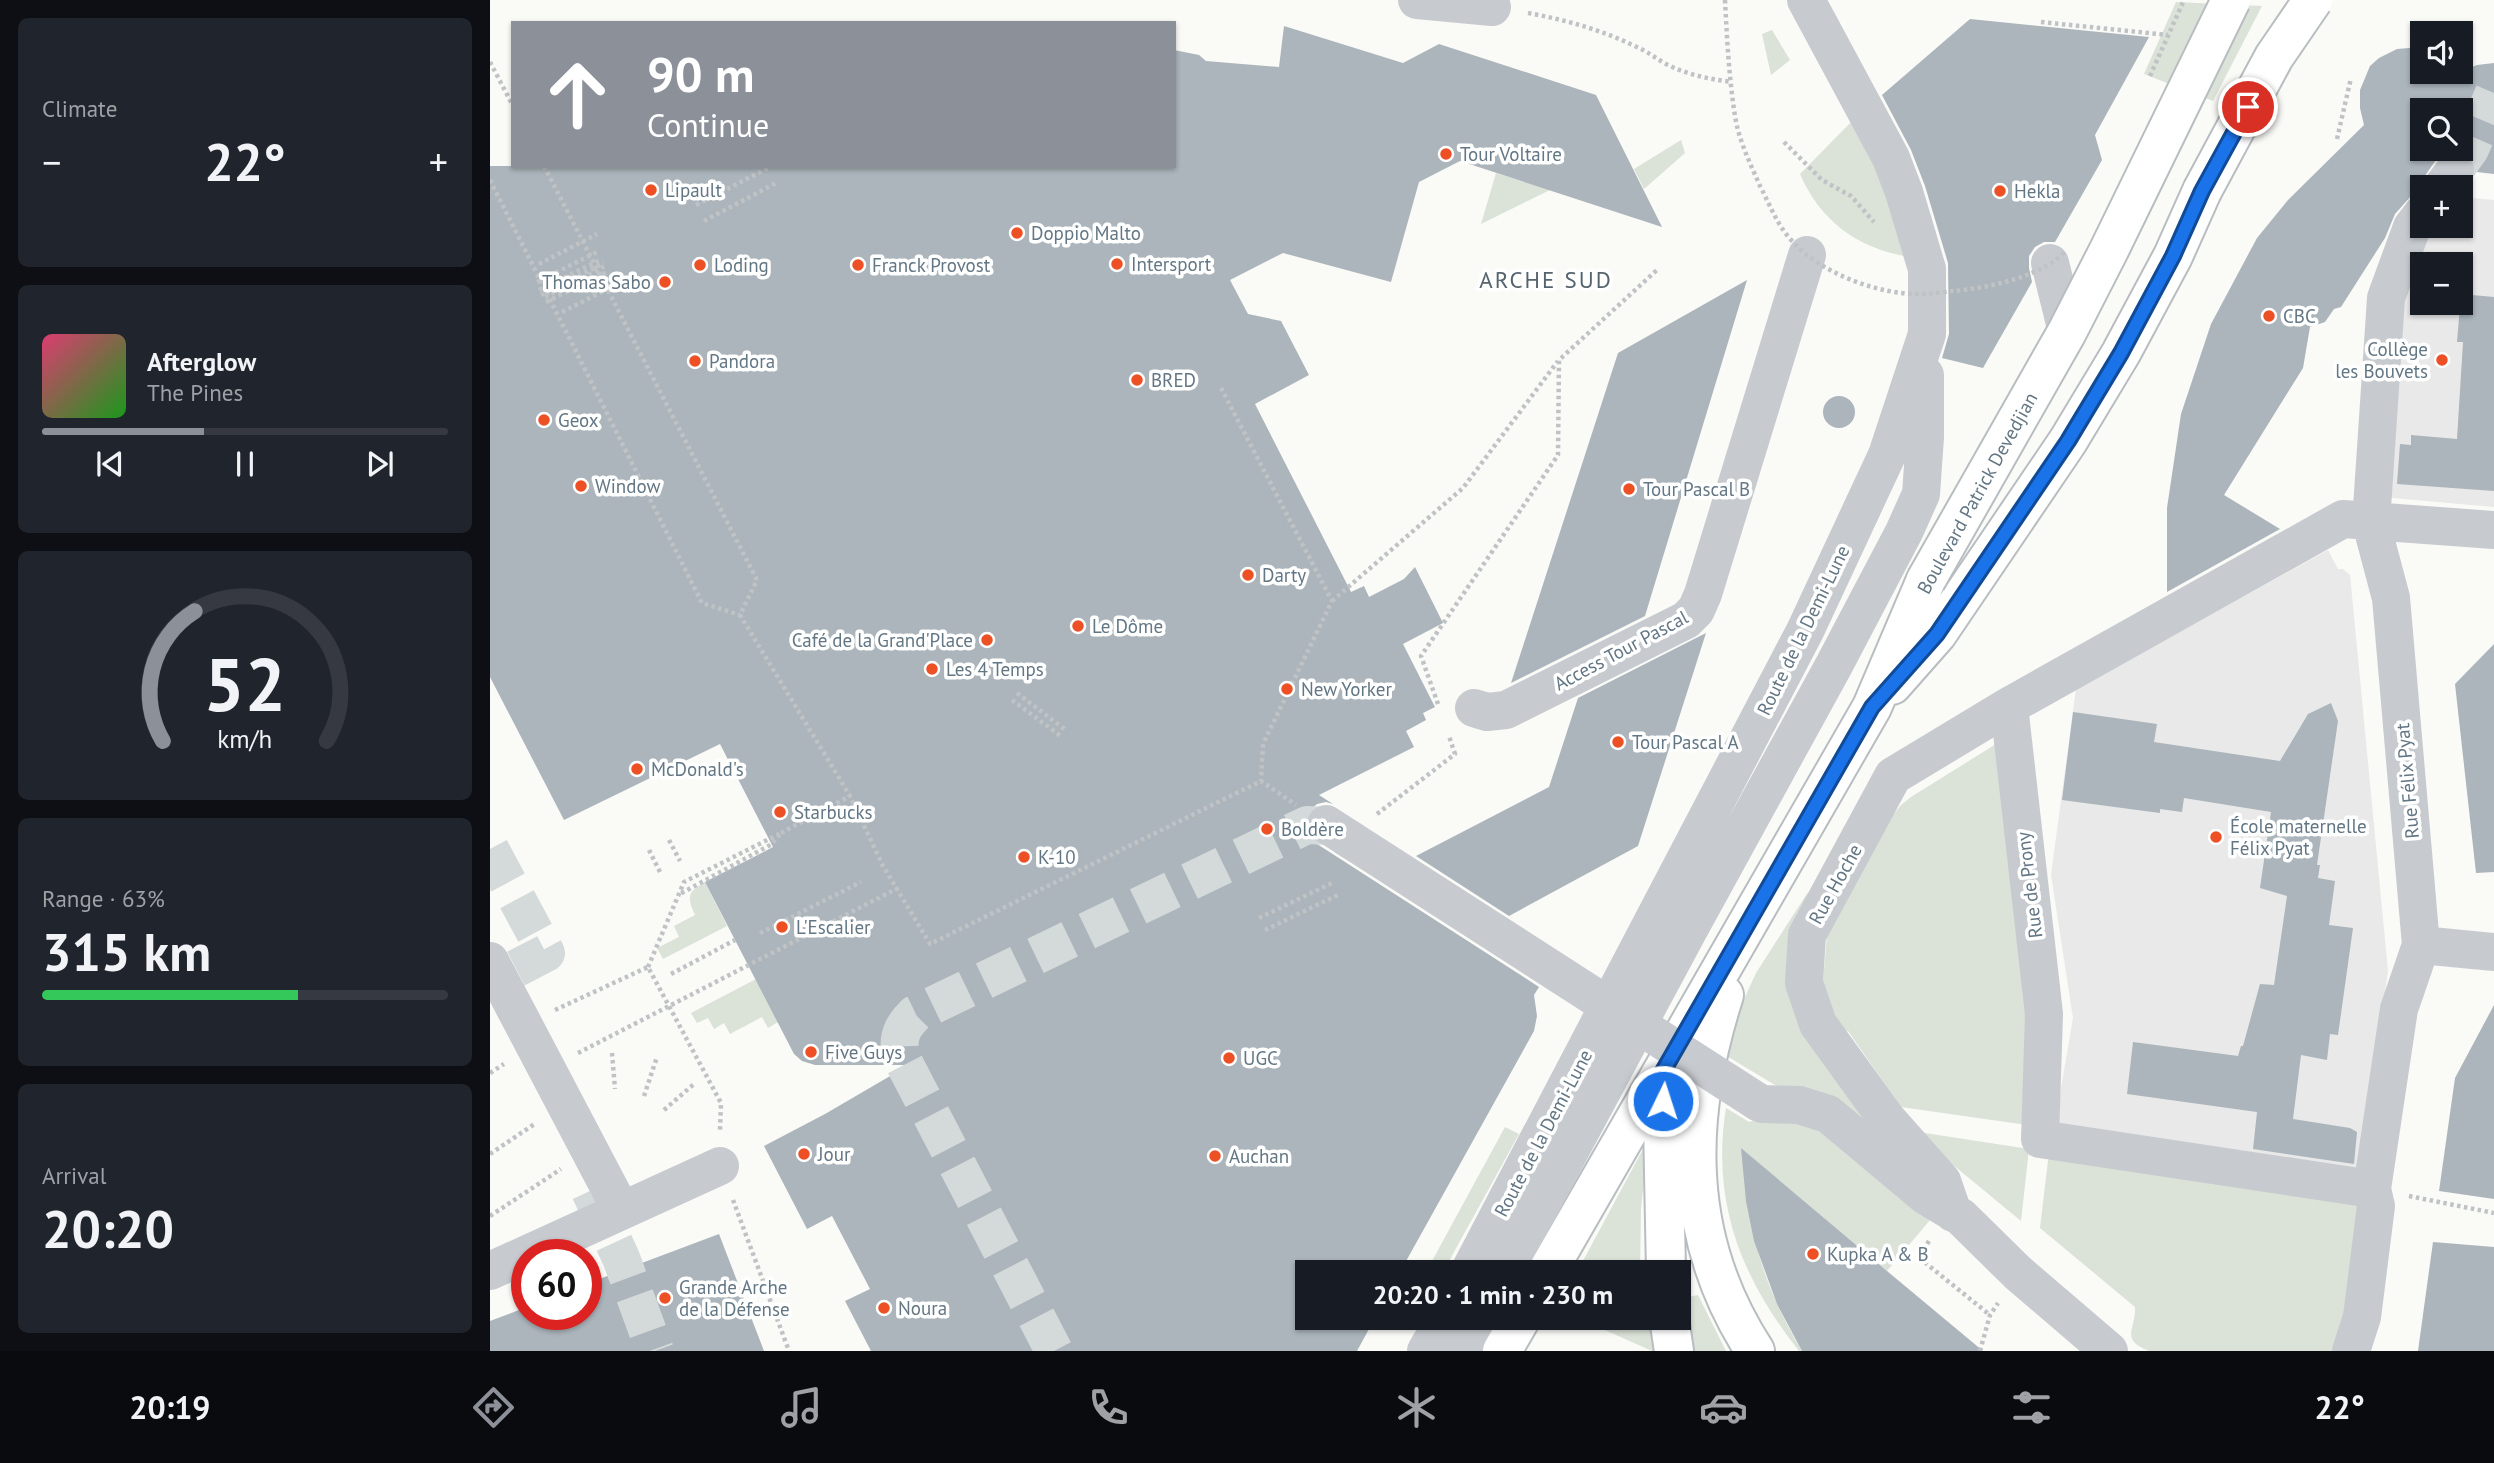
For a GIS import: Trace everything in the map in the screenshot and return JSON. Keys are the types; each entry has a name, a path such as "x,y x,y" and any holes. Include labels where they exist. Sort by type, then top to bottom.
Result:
{"main road":[{"name":"Boulevard Patrick Devedjian","path":"1554,1260 1872,707 1926,580 2067,332 2231,0"},
{"path":"1872,707 1937,634 2068,441 2173,256 2202,191 2274,57 2313,0"},
{"path":"1748,920 1712,1032 1695,1124 1696,1182 1700,1216 1728,1301 1755,1351"},
{"path":"1662,1073 1666,1260"},
{"path":"1671,1330 1674,1351"}],"street":[{"path":"1417,0 1492,7"},
{"name":"Route de la Demi-Lune","path":"1475,1260 1805,631 1887,455 1927,334 1927,269 1905,192 1891,158 1806,0"},
{"name":"Rue Félix Pyat","path":"2351,1351 2362,1317 2376,1206 2372,1189 2399,1009 2421,945 2391,598 2371,523 2386,298 2410,232"},
{"path":"2060,254 2067,332"},
{"name":"Access Tour Pascal","path":"1453,714 1506,710 1686,620 1696,610 1807,255"},
{"path":"1511,1260 1904,532 1920,494 1925,438 1927,334"},
{"path":"2009,706 2343,519 2494,530"},
{"name":"Rue de Prony","path":"2009,706 2044,1014 2040,1139 2372,1189"},
{"name":"Rue Hoche","path":"1954,1213 1942,1181 1886,1118 1818,1024 1804,983 1807,935 1893,776 2009,706"},
{"name":"Rue Hoche","path":"1326,824 1758,1102 1799,1105 1828,1114 1926,1196 1961,1217 2018,1273 2109,1351"},
{"path":"2421,945 2494,953"},
{"path":"491,965 621,1210"},
{"path":"1549,970 1608,1009"},
{"path":"490,1270 720,1166"},
{"path":"1426,1351 1472,1335"}],"path":[{"path":"1725,0 1735,118 1745,152 1778,223 1792,242 1807,255 1829,270 1851,279 1881,288 1919,294 1977,289 2029,273 2060,254"},
{"path":"2148,82 2184,0"},
{"path":"1492,7 1546,16 1584,26 1643,49 1664,63 1685,72 1731,82"},
{"path":"2041,22 2168,35"},
{"path":"490,62 511,102"},
{"path":"2337,139 2351,78"},
{"path":"1784,142 1822,180 1851,196 1877,224"},
{"path":"545,168 757,580 740,615"},
{"path":"696,205 767,168"},
{"path":"490,180 702,603 740,615 850,796 883,866 930,944 1261,781"},
{"path":"705,221 778,182"},
{"path":"539,264 597,234"},
{"path":"541,292 604,261"},
{"path":"541,292 604,261"},
{"path":"541,292 604,261"},
{"path":"1261,781 1263,744 1332,601 1463,488 1559,360 1658,269"},
{"path":"562,312 621,282"},
{"path":"1367,821 1455,754 1453,714 1421,656 1558,455 1559,360"},
{"path":"1222,388 1332,601"},
{"path":"1017,693 1067,730"},
{"path":"1012,700 1062,737"},
{"path":"1261,781 1326,824"},
{"path":"522,1025 648,967 678,895 772,844 781,833 850,796"},
{"path":"669,840 680,861"},
{"path":"649,850 660,872"},
{"path":"760,933 861,882"},
{"path":"1259,918 1334,882"},
{"path":"546,1069 898,888"},
{"path":"1265,930 1340,894"},
{"path":"671,974 735,940"},
{"path":"648,967 721,1103 720,1166 789,1351"},
{"path":"612,1053 615,1089"},
{"path":"645,1096 657,1057"},
{"path":"490,1073 509,1061"},
{"path":"664,1110 694,1084"},
{"path":"490,1154 545,1116"},
{"path":"490,1216 564,1167"},
{"path":"2372,1189 2494,1213"},
{"path":"1919,1256 1990,1315 1980,1351"}],"shaded area":[{"path":"2176,2 2262,6 2213,101 2144,74"},
{"path":"1772,30 1790,60 1771,75 1762,34"},
{"path":"1858,115 1867,129 1904,256 1870,246 1842,229 1818,205 1800,174"},
{"path":"1681,140 1685,153 1644,189 1634,169"},
{"path":"1496,173 1550,190 1481,224"},
{"name":"Collège les Bouvets","path":"2473,198 2494,200 2494,507 2381,497 2406,270 2410,264 2410,315 2473,315 2473,252 2418,252 2427,238 2473,238"},
{"name":"École maternelle Félix Pyat","path":"2328,550 2338,569 2343,569 2350,575 2388,971 2361,1165 2358,1169 2054,1129 2073,1018 2051,875 2076,689"},
{"path":"1996,744 2030,1021 2027,1125 1901,1107 1848,1031 1843,1034 1822,994 1827,935 1892,816 1911,797"},
{"path":"705,882 727,926 663,959 657,948 679,937 674,926 695,915 690,895"},
{"path":"1808,892 1792,943 1880,1137 1780,1088 1720,1052 1756,973"},
{"path":"756,979 778,1022 768,1028 762,1017 730,1034 724,1023 714,1029 708,1018 697,1023 691,1013"},
{"path":"1726,1108 1749,1122 1760,1118 1810,1123 1930,1220 1887,1271 1743,1150 1745,1179 1759,1255 1776,1302 1802,1351 1799,1351 1761,1295 1746,1267 1735,1237 1727,1207 1723,1175 1722,1142"},
{"path":"1505,1127 1519,1134 1450,1260 1433,1260"},
{"path":"1912,1131 2029,1149 2021,1221"},
{"path":"1649,1138 1641,1208 1640,1260 1583,1260"},
{"path":"2049,1152 2358,1198 2352,1311 2335,1351 2149,1351 2140,1347 2134,1342 2131,1333 2135,1307 2040,1228"},
{"path":"1698,1295 1726,1351 1652,1351 1605,1330 1691,1330 1691,1296"}],"building":[{"name":"Hekla","path":"1970,19 2149,37 2095,135 2102,160 2055,242 2044,242 2035,247 2029,256 2032,282 1983,368 1942,358 1949,334 1948,263 1925,186 1911,150 1882,95"},
{"name":"Les 4 Temps","path":"1284,26 1403,63 1439,44 1596,95 1662,227 1460,161 1419,182 1391,282 1283,253 1230,280 1248,314 1281,321 1309,375 1255,404 1351,592 1364,586 1369,597 1404,579 1415,567 1443,623 1403,644 1435,707 1423,713 1426,720 1406,731 1414,747 1319,795 1333,804 1317,804 1308,812 1304,822 1306,833 1314,842 1539,987 1534,995 1537,1016 1534,1031 1407,1260 1295,1260 1295,1330 1368,1330 1357,1351 871,1351 845,1301 870,1289 832,1216 807,1229 764,1146 909,1065 815,1065 802,1061 794,1054 705,882 773,847 720,744 564,820 490,677 490,166 1176,168 1176,50 1199,55 1206,61 1279,67"},
{"name":"CBC","path":"2410,48 2410,84 2473,84 2473,67 2494,63 2494,174 2477,172 2473,158 2473,98 2410,98 2410,161 2435,161 2426,175 2410,175 2410,197 2395,214 2385,238 2341,307 2334,309 2325,322 2310,327 2303,368 2224,495 2280,529 2167,592 2167,508 2181,414 2211,324 2257,238 2288,200 2364,125 2360,90 2370,66 2397,49"},
{"name":"Tour Pascal B","path":"1747,280 1645,616 1511,683 1618,353"},
{"path":"2473,295 2494,297 2494,491 2397,484 2400,444 2411,445 2411,435 2457,439 2463,342 2457,342 2459,315 2473,315"},
{"path":"1839,396 1850,401 1855,412 1850,423 1839,428 1828,423 1823,412 1828,401"},
{"name":"Tour Pascal A","path":"1706,633 1638,846 1509,916 1416,856 1549,787 1578,698"},
{"path":"2494,644 2494,872 2476,873 2455,684"},
{"path":"2331,703 2338,721 2317,865 2320,865 2318,878 2335,881 2329,925 2353,928 2338,1035 2330,1034 2327,1060 2301,1055 2293,1119 2350,1128 2357,1132 2354,1164 2253,1149 2257,1112 2127,1094 2133,1042 2238,1056 2260,984 2274,985 2287,896 2260,888 2271,812 2184,798 2182,812 2160,809 2160,813 2062,800 2073,712 2157,724 2154,742 2280,761 2308,714"},
{"path":"2494,1005 2494,1199 2439,1191 2455,1078"},
{"name":"Kupka A & B","path":"1741,1148 1983,1351 1802,1351 1777,1304 1754,1241 1746,1201"},
{"name":"Grande Arche de la Défense","path":"719,1234 764,1351 490,1351 490,1321 511,1313 511,1330 602,1330 602,1278"},
{"path":"2433,1242 2494,1247 2494,1351 2418,1351"}],"tunnel":[{"path":"2455,170 2470,149 2494,93"},
{"path":"1054,1351 901,1057 900,1039 903,1029 915,1014 1307,825 1328,826 1354,842"},
{"path":"490,849 546,953 490,982"},
{"path":"590,1191 621,1258 655,1351"}],"place":[{"name":"Tour Voltaire","path":"1446,154"},
{"name":"Lipault","path":"651,190"},
{"name":"Hekla","path":"2000,191"},
{"name":"Doppio Malto","path":"1017,233"},
{"name":"Intersport","path":"1117,264"},
{"name":"Loding","path":"700,265"},
{"name":"Franck Provost","path":"858,265"},
{"name":"Thomas Sabo","path":"665,282"},
{"name":"CBC","path":"2269,316"},
{"name":"Collège les Bouvets","path":"2442,360"},
{"name":"Pandora","path":"695,361"},
{"name":"BRED","path":"1137,380"},
{"name":"Geox","path":"544,420"},
{"name":"Window","path":"581,486"},
{"name":"Tour Pascal B","path":"1629,489"},
{"name":"Darty","path":"1248,575"},
{"name":"Le Dôme","path":"1078,626"},
{"name":"Café de la Grand'Place","path":"987,640"},
{"name":"Les 4 Temps","path":"932,669"},
{"name":"New Yorker","path":"1287,689"},
{"name":"Tour Pascal A","path":"1618,742"},
{"name":"McDonald's","path":"637,769"},
{"name":"Starbucks","path":"780,812"},
{"name":"Boldère","path":"1267,829"},
{"name":"École maternelle Félix Pyat","path":"2216,837"},
{"name":"K-10","path":"1024,857"},
{"name":"L'Escalier","path":"782,927"},
{"name":"Five Guys","path":"811,1052"},
{"name":"UGC","path":"1229,1058"},
{"name":"Jour","path":"804,1154"},
{"name":"Auchan","path":"1215,1156"},
{"name":"Kupka A & B","path":"1813,1254"},
{"name":"Grande Arche de la Défense","path":"665,1298"},
{"name":"Noura","path":"884,1308"}],"district":[{"name":"ARCHE SUD","path":"1546,279"}],"route":[{"path":"1663,1101 1662,1073 1872,707 1937,634 2068,441 2121,353 2173,256 2202,191 2248,107"}]}
